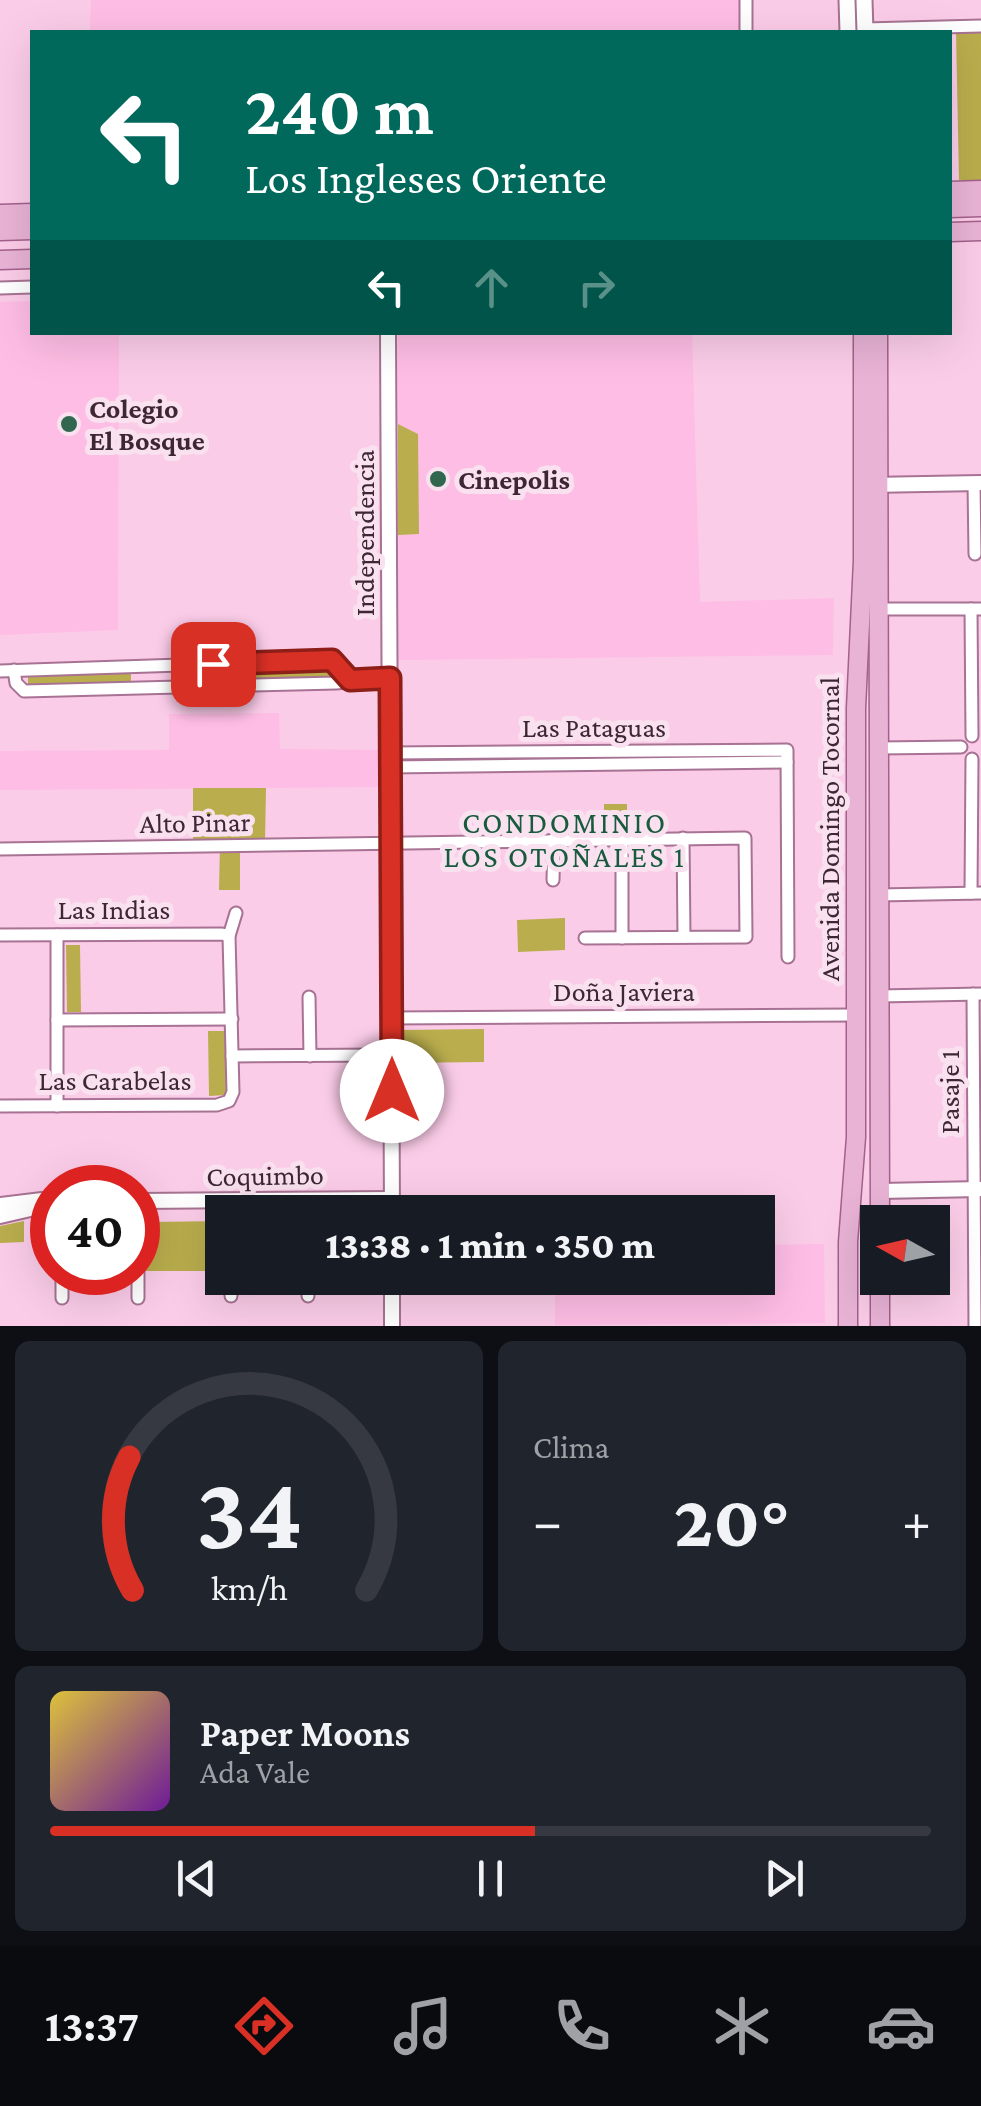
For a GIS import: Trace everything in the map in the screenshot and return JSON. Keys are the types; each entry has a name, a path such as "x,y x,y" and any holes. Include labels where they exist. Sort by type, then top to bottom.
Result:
{"main road":[{"path":"848,0 859,30"},
{"path":"859,30 864,0"},
{"path":"952,191 981,190"},
{"path":"952,208 981,207"},
{"path":"0,214 30,213"},
{"path":"0,231 30,230"},
{"path":"952,232 981,232"},
{"path":"0,260 30,259"},
{"name":"Avenida Domingo Tocornal","path":"863,335 879,609 880,1205"},
{"name":"Avenida Domingo Tocornal","path":"848,1326 848,1242 856,1137 857,664 878,335"},
{"path":"857,664 878,665"},
{"path":"856,795 879,795"},
{"path":"856,935 868,940 879,934"},
{"path":"856,956 868,951 879,956"},
{"path":"880,1295 880,1326"}],"street":[{"path":"746,0 746,30"},
{"path":"883,30 981,26"},
{"path":"0,288 30,287"},
{"name":"Independencia","path":"388,335 392,1195"},
{"path":"871,485 977,483 974,554"},
{"path":"879,609 976,609 976,738 963,740 960,747"},
{"path":"0,671 332,660 350,680"},
{"path":"14,670 16,682 24,690 336,683 390,678"},
{"path":"879,748 960,747"},
{"path":"879,895 976,893 976,757 965,756 960,747"},
{"name":"Las Pataguas","path":"390,760 787,750 788,957"},
{"path":"622,838 622,938"},
{"path":"585,938 684,938 683,838"},
{"name":"Alto Pinar","path":"0,850 745,838 746,937 684,938"},
{"path":"553,880 554,840"},
{"path":"236,913 228,936 232,1056 392,1055"},
{"path":"57,934 57,1106"},
{"name":"Las Indias","path":"0,935 228,936"},
{"path":"880,996 977,994"},
{"name":"Pasaje 1","path":"975,1326 977,994"},
{"path":"309,997 310,1056"},
{"name":"Doña Javiera","path":"391,1018 856,1015"},
{"path":"57,1020 232,1019"},
{"name":"Las Carabelas","path":"0,1106 218,1105 229,1101 233,1092 232,1056"},
{"path":"880,1191 976,1189"},
{"path":"0,1205 30,1203"},
{"name":"Coquimbo","path":"160,1203 205,1205"},
{"path":"0,1216 30,1208"},
{"path":"392,1295 392,1326"}],"shaded area":[{"path":"91,0 741,0 740,30 90,30"},
{"path":"981,31 981,180 959,180 956,32"},
{"name":"Colegio El Bosque","path":"30,301 30,335 119,335 118,630 0,635 0,302"},
{"path":"398,335 692,335 700,602 834,598 833,655 399,660"},
{"path":"398,424 418,434 419,534 398,535"},
{"path":"329,667 330,678 227,681 226,669"},
{"path":"131,671 131,682 28,685 28,673"},
{"path":"279,713 280,749 387,750 387,787 0,790 0,751 169,750 169,714"},
{"path":"193,788 266,788 265,842 240,843 240,890 219,890 220,843 193,843"},
{"path":"604,804 627,804 627,826 604,826"},
{"path":"565,918 565,950 518,952 517,920"},
{"path":"66,945 80,945 81,1012 67,1012"},
{"path":"484,1029 484,1062 400,1063 400,1030"},
{"path":"208,1031 225,1031 226,1095 209,1096"},
{"path":"24,1221 24,1242 0,1243 0,1226"},
{"path":"205,1221 205,1271 160,1271 160,1222"},
{"path":"824,1244 825,1323 555,1325 555,1295 775,1295 775,1245"}],"place":[{"name":"Colegio El Bosque","path":"69,424"},
{"name":"Cinepolis","path":"438,479"}],"district":[{"name":"CONDOMINIO LOS OTOÑALES 1","path":"565,840"}],"route":[{"path":"213,664 332,660 350,680 390,678 392,1091"}]}
